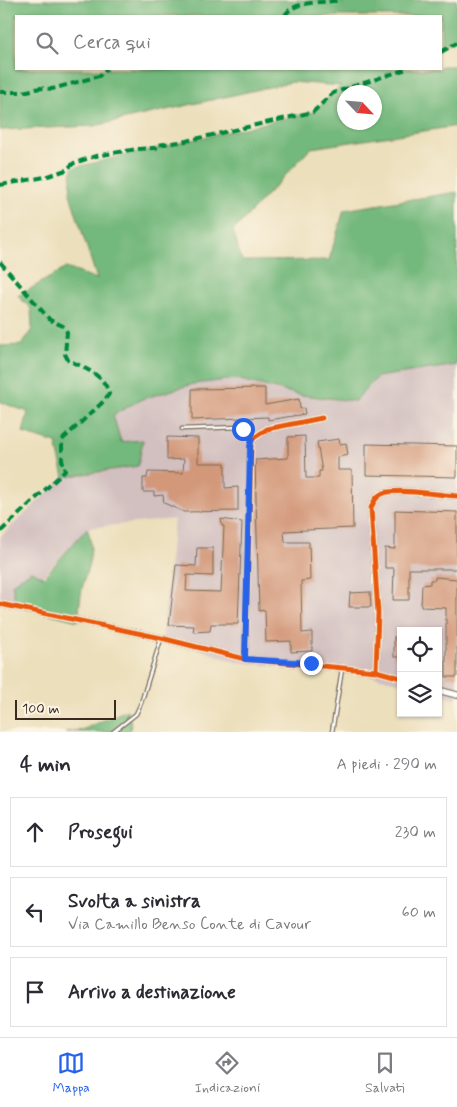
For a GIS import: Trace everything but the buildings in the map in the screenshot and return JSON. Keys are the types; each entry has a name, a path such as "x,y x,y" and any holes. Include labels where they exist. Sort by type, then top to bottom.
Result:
{"street":[{"path":"245,659 250,446 252,439 267,429 322,418"},
{"path":"376,671 378,613 373,502 378,496 390,492 457,496"},
{"path":"0,604 161,638 245,659 342,667 376,671 397,677"},
{"path":"442,691 457,695"}],"lane":[{"path":"182,430 241,427 252,439"},
{"path":"113,732 136,714 161,638"},
{"path":"332,732 342,667"}],"shaded area":[{"path":"457,365 457,699 442,695 442,627 397,627 397,682 369,675 235,662 193,647 162,640 174,519 87,528 16,605 0,601 0,537 64,477 138,466 121,442 113,415 142,399 193,384 237,379 300,395 354,401 377,377"}],"green space":[{"path":"0,0 457,0 457,40 442,46 442,15 15,15 15,70 442,70 442,66 457,66 457,126 311,148 233,231 242,261 329,260 344,210 457,192 457,365 377,377 355,401 300,395 237,379 193,384 142,399 113,415 121,442 143,440 138,466 64,477 56,443 23,433 28,412 0,402 0,346 22,345 32,329 31,309 18,296 66,268 97,279 70,194 72,168 313,112 337,90 337,130 382,130 382,85 337,86 292,82 94,126 0,130"},
{"path":"87,528 90,536 91,552 82,589 78,621 16,605 12,584 31,571 44,577"},
{"path":"127,710 131,723 130,732 65,732 82,730"}],"marked path":[{"path":"286,15 294,7 310,3 341,0"},
{"path":"442,51 457,43"},
{"path":"0,92 23,92 40,88 52,89 99,76 106,70"},
{"path":"0,185 45,177 66,170 74,163 96,156 137,149 156,148 157,145 186,141 313,112 333,93 404,70"},
{"path":"0,262 50,320 63,326 67,332 65,354 68,360 87,369 98,377 107,387 109,394 104,401 62,440 62,460 65,471 0,532"}],"cycle path":[{"path":"245,659 251,440 267,429 322,418"},
{"path":"376,671 378,613 372,505 379,495 390,492 409,491 457,496"},
{"path":"0,604 161,638 245,659 376,671 397,677"}],"route":[{"path":"243,429 252,439 250,446 245,659 311,663"}]}
